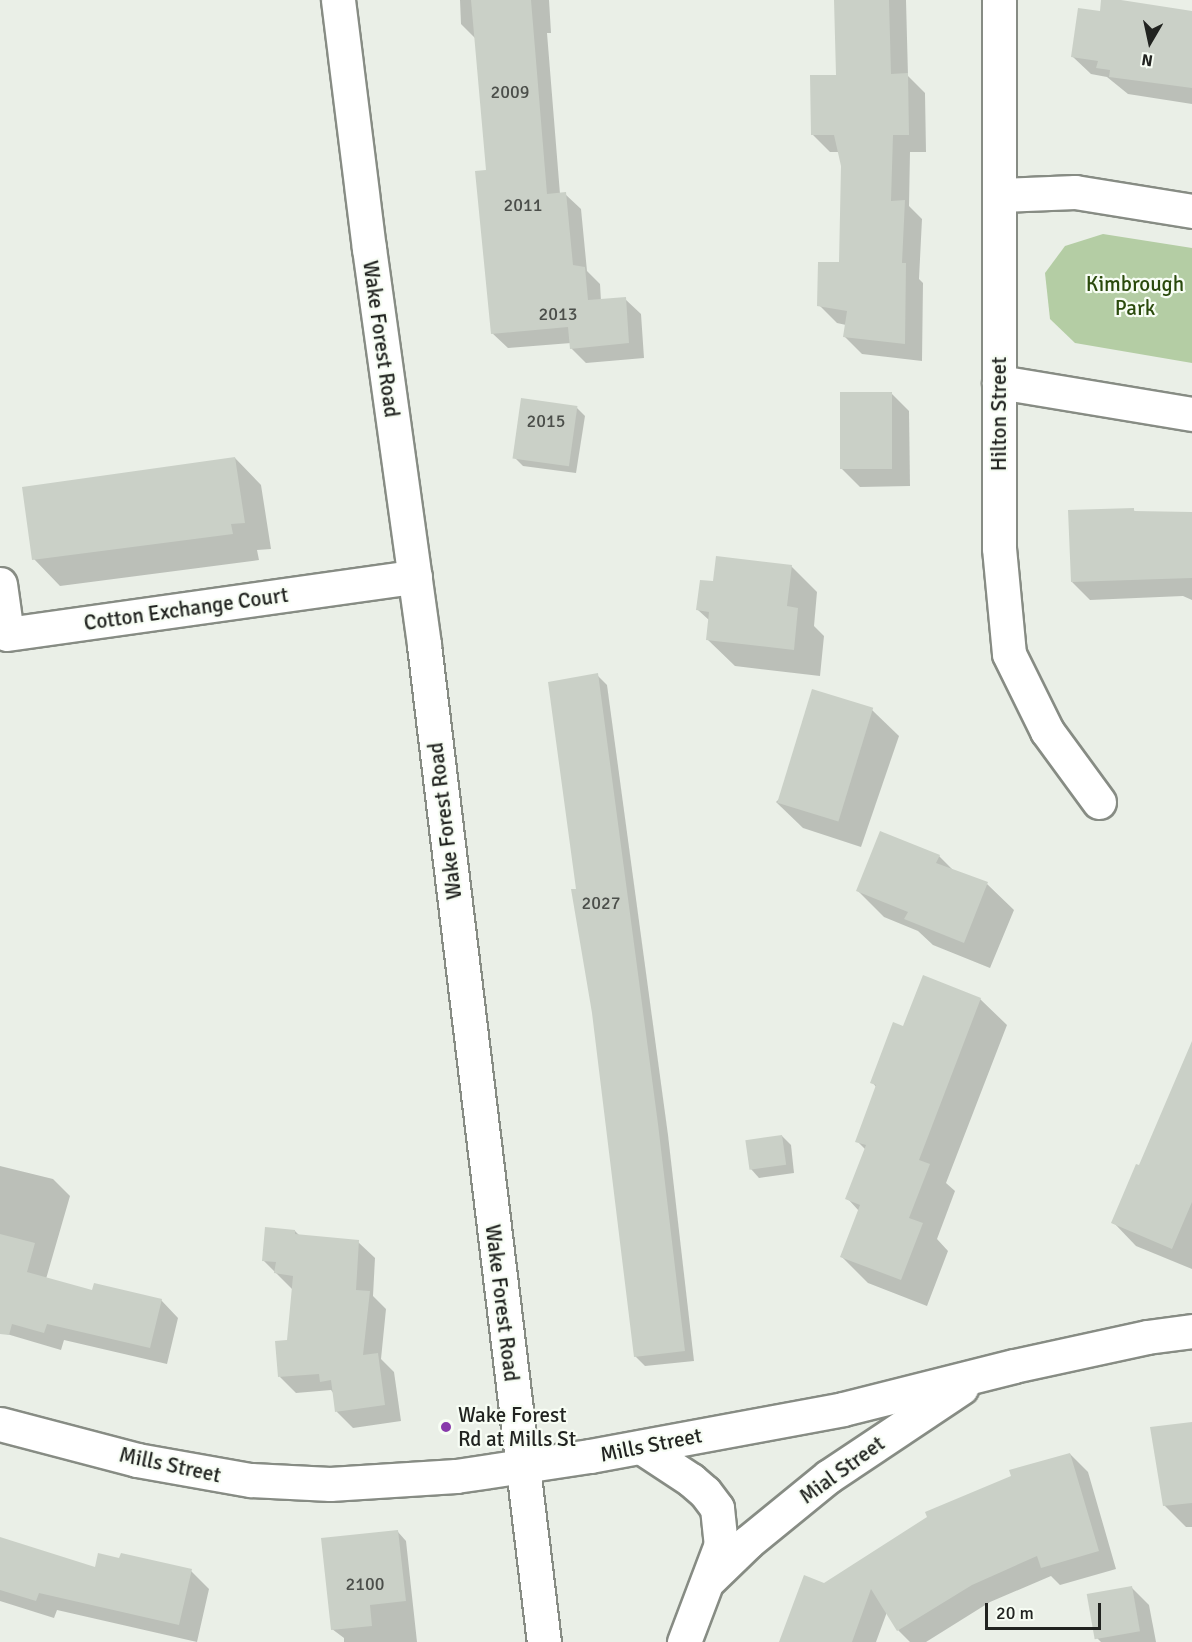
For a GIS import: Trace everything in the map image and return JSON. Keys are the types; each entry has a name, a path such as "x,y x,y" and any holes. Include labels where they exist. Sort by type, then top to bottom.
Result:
{"street":[{"name":"Wake Forest Road","path":"338,0 415,577 544,1642"},
{"name":"Hilton Street","path":"999,0 999,548 1009,654 1047,731 1099,802"},
{"path":"1000,195 1075,192 1192,211"},
{"path":"999,382 1192,414"},
{"name":"Cotton Exchange Court","path":"0,584 7,634 415,577"},
{"name":"Mills Street","path":"0,1424 137,1461 251,1480 330,1484 456,1476 641,1447 843,1409 984,1373 1147,1337 1192,1331"},
{"name":"Mial Street","path":"710,1579 748,1542 829,1476 984,1373"},
{"name":"Mial Street","path":"641,1447 691,1480 705,1492 717,1508 721,1544 710,1579 699,1599 684,1642"}],"green space":[{"name":"Kimbrough Park","path":"1103,234 1192,248 1192,363 1075,343 1050,319 1045,273 1065,246"}],"building":[{"path":"471,0 531,0 547,194 566,192 573,265 585,267 588,300 626,297 629,343 570,349 568,327 491,334 475,171 486,170"},
{"path":"834,0 889,0 891,74 908,73 909,135 893,135 891,201 905,200 902,263 906,263 905,344 843,337 847,311 817,306 818,262 839,262 841,166 834,135 811,135 810,75 836,75"},
{"path":"1101,0 1121,0 1192,11 1192,88 1109,77 1110,70 1096,68 1098,61 1071,57 1078,8 1100,11"},
{"path":"840,392 892,392 892,469 840,469"},
{"path":"521,398 577,406 569,466 513,458"},
{"path":"235,457 245,523 231,524 233,534 32,560 22,487"},
{"path":"1134,508 1134,511 1192,512 1192,578 1071,582 1068,510"},
{"path":"716,556 792,565 787,606 798,608 794,650 706,640 709,612 696,610 700,580 713,581"},
{"path":"598,673 658,1124 685,1351 634,1357 592,1013 571,889 576,889 548,682"},
{"path":"812,689 873,708 838,822 777,803"},
{"path":"880,831 940,855 936,863 988,882 964,943 904,919 908,912 856,891"},
{"path":"923,975 981,998 919,1160 930,1164 909,1218 923,1223 901,1280 840,1257 860,1205 845,1199 866,1145 855,1142 876,1085 870,1083 893,1022 903,1026"},
{"path":"1192,1041 1192,1202 1172,1249 1111,1223 1136,1164 1139,1165"},
{"path":"782,1135 786,1165 750,1170 745,1140"},
{"path":"265,1227 295,1230 295,1234 359,1240 356,1290 370,1291 363,1355 378,1353 385,1405 335,1412 331,1380 320,1382 319,1374 278,1377 275,1341 287,1340 293,1276 274,1273 276,1262 262,1261"},
{"path":"0,1234 35,1243 27,1272 92,1290 94,1283 162,1299 150,1348 47,1324 44,1333 12,1324 9,1335 0,1334"},
{"path":"1192,1422 1192,1503 1163,1506 1150,1427"},
{"path":"1070,1453 1099,1551 1041,1568 1037,1556 972,1585 897,1631 871,1589 852,1642 779,1642 804,1575 824,1583 927,1517 925,1512 1011,1476 1009,1470"},
{"path":"398,1530 406,1601 370,1605 372,1626 331,1630 321,1538"},
{"path":"0,1537 95,1567 98,1553 119,1558 121,1553 192,1569 179,1625 39,1593 36,1601 0,1590"},
{"path":"1132,1586 1140,1631 1095,1639 1087,1594"}],"place":[{"name":"Wake Forest Rd at Mills St","path":"446,1427"}]}
